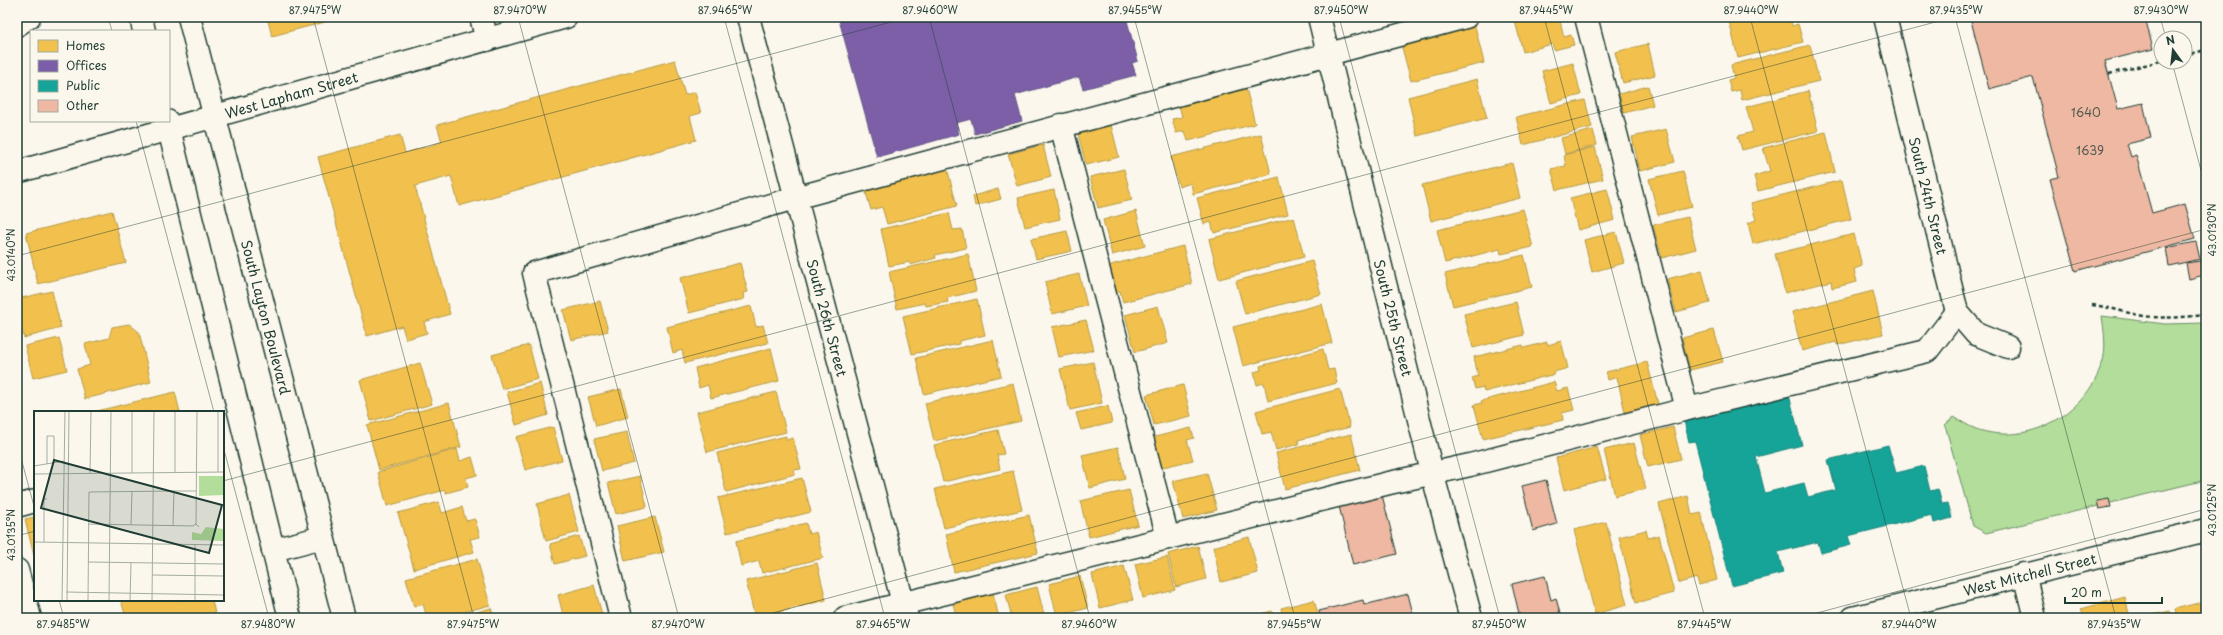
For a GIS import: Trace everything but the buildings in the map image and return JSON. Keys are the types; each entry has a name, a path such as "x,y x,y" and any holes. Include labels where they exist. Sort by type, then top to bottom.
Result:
{"street":[{"path":"17,25 29,17"},
{"path":"141,17 144,30"},
{"name":"South Layton Boulevard","path":"189,17 344,618"},
{"path":"481,17 487,40"},
{"name":"West Lapham Street","path":"17,172 168,126 214,116 566,17"},
{"name":"South 26th Street","path":"748,17 905,610"},
{"name":"South 25th Street","path":"1319,17 1432,472 1471,618"},
{"path":"621,618 534,273 795,198 1466,17"},
{"path":"1586,17 1687,409"},
{"name":"South 24th Street","path":"1885,17 1957,312 1976,334 2008,347"},
{"path":"1062,125 1168,538"},
{"path":"168,126 290,618"},
{"path":"845,618 905,610 1168,538 1432,472 1470,465 1687,409 1927,351 1957,312"},
{"path":"17,506 34,501"},
{"name":"West Mitchell Street","path":"1853,618 2024,574 2206,530"},
{"path":"273,550 323,537"},
{"path":"17,570 30,618"},
{"path":"2024,574 2035,618"}],"path":[{"path":"2193,54 2206,50"},
{"path":"2109,74 2153,63"},
{"path":"2092,305 2111,307 2144,316 2170,318 2206,315"}],"green space":[{"path":"2102,316 2165,324 2206,323 2206,480 1986,533 1973,526 1945,425 1954,417 1976,429 1996,433 2015,434 2034,430 2052,422 2068,412 2082,398 2094,382 2102,364 2105,346"}]}
